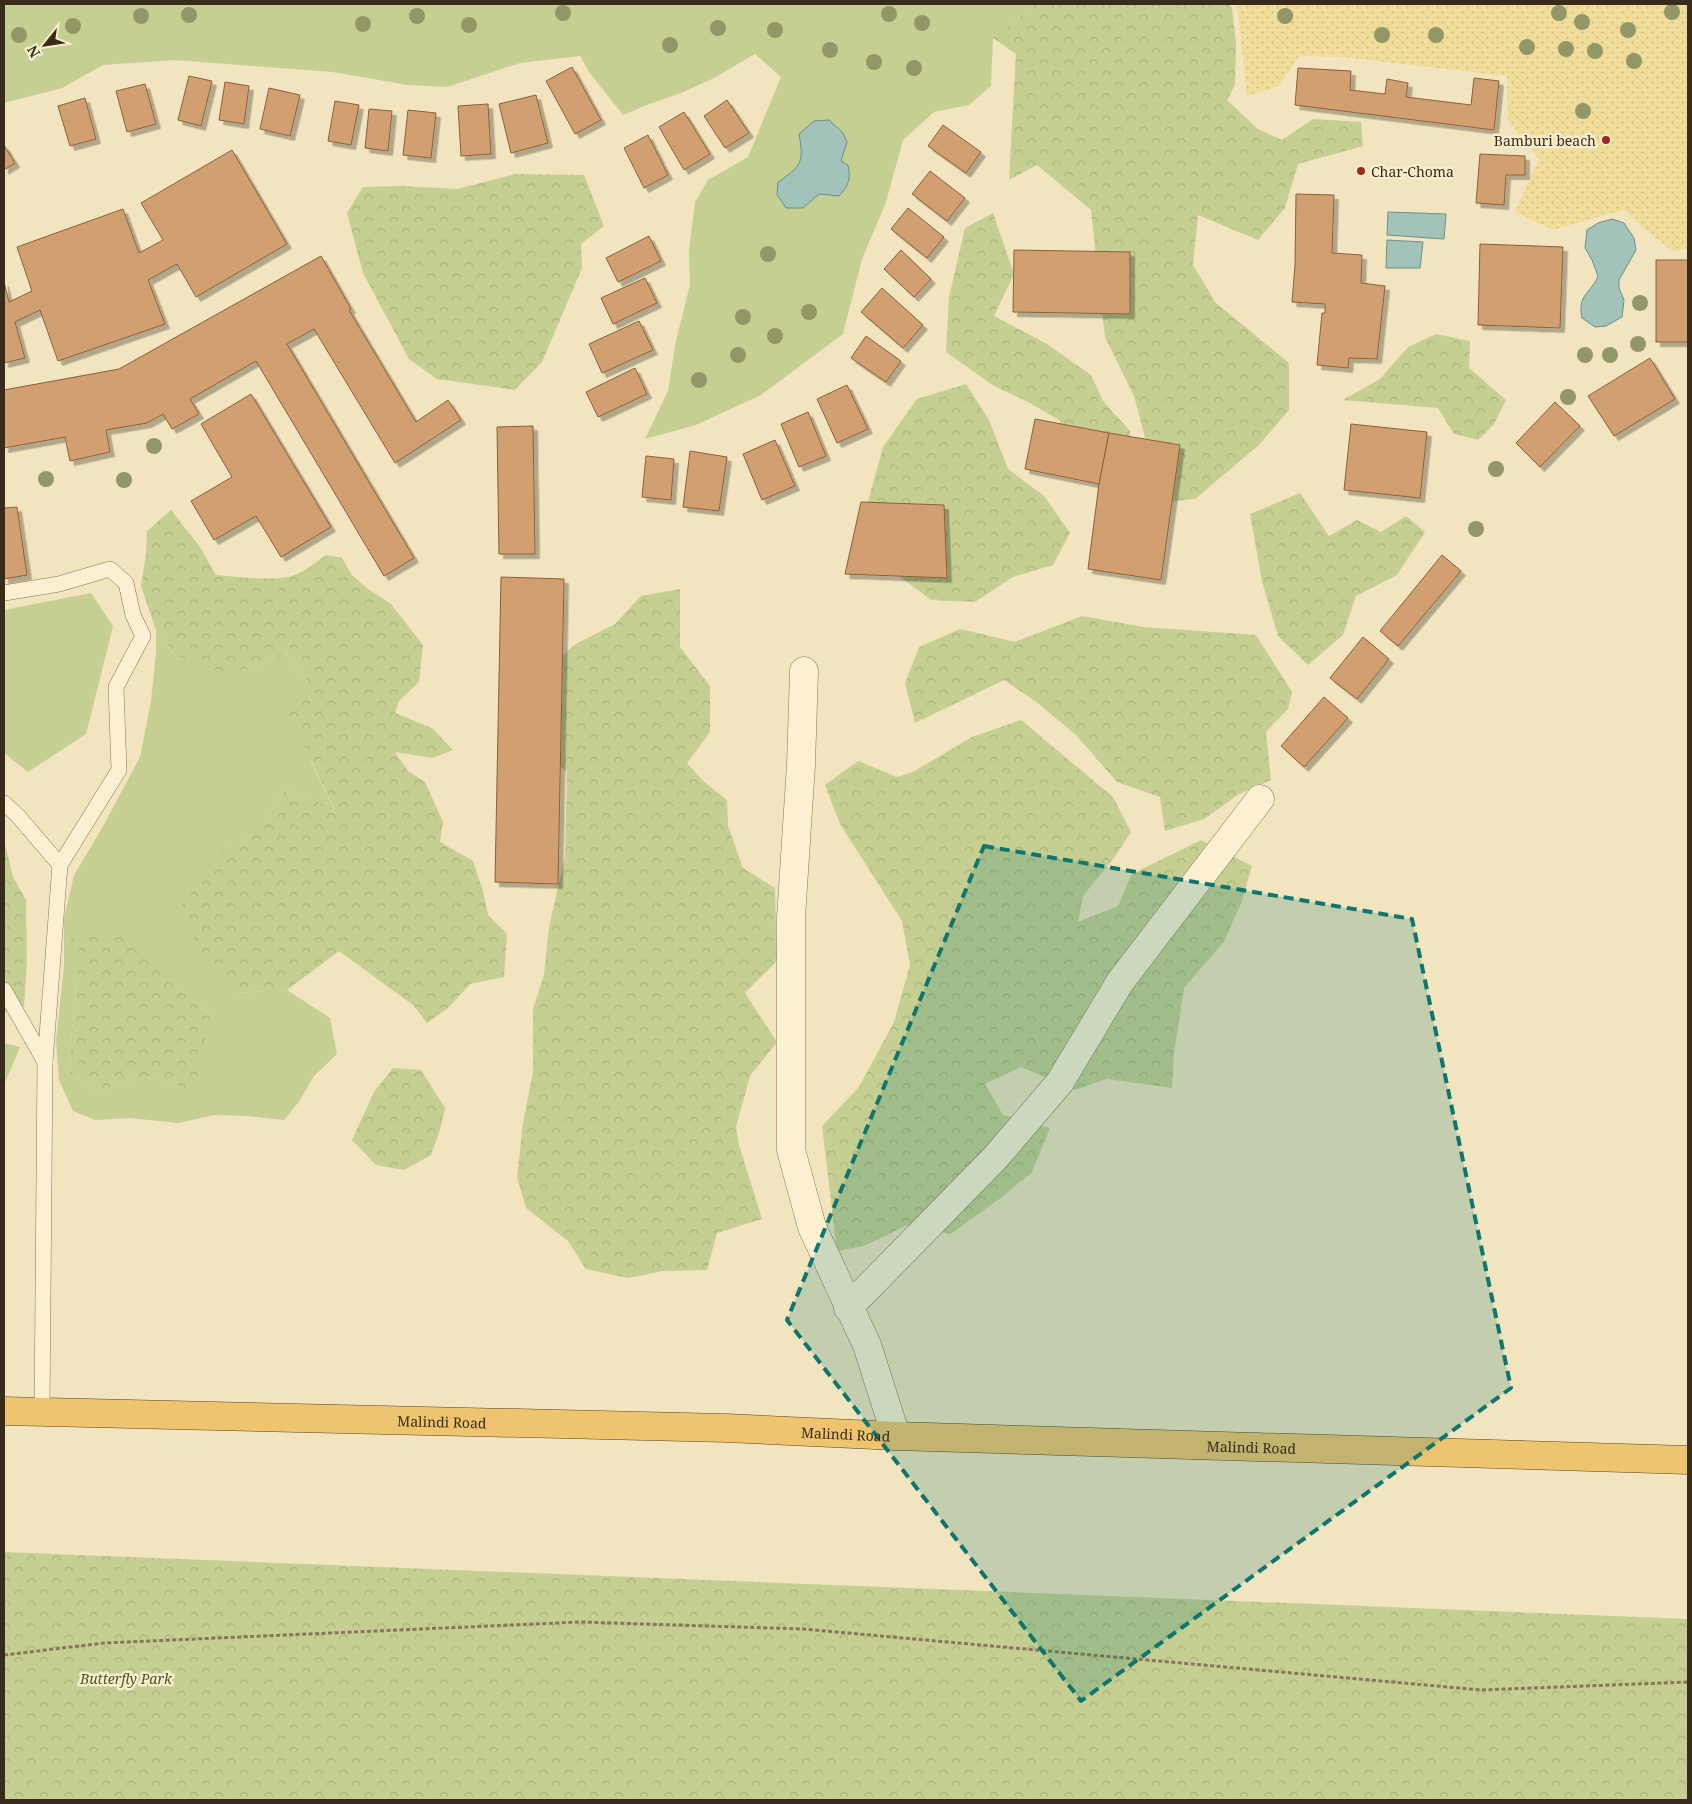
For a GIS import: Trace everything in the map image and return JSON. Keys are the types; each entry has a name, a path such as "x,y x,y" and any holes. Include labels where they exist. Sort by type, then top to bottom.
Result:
{"highway":[{"name":"Malindi Road","path":"4,1411 726,1428 896,1436 1688,1460"}],"street":[{"path":"804,671 801,765 791,917 791,1150 812,1227 848,1308 867,1345 896,1436"},
{"path":"848,1308 995,1158 1060,1082 1120,982 1260,798"}],"lane":[{"path":"4,594 59,584 110,569 126,583 133,615 143,636 116,687 119,770 60,865 45,1062 42,1412"},
{"path":"4,803 18,816 60,865"},
{"path":"4,990 45,1062"}],"path":[{"path":"4,1655 104,1644 580,1622 803,1629 1481,1690 1688,1682"}],"highlighted area":[{"path":"984,846 1412,919 1511,1388 1081,1701 787,1320"}],"green space":[{"path":"4,4 1034,4 993,38 991,86 969,105 934,112 903,140 886,202 862,259 843,334 761,395 696,425 645,439 668,391 675,345 690,285 689,251 695,202 708,180 748,157 781,77 755,54 714,78 623,115 589,72 580,56 520,63 447,87 408,85 332,72 174,60 103,65 62,88 4,103"},
{"path":"1034,4 1229,4 1232,8 1236,43 1235,85 1227,100 1258,129 1282,140 1313,119 1361,122 1363,146 1298,164 1285,208 1258,240 1198,215 1193,265 1216,303 1289,363 1289,410 1259,445 1195,499 1162,502 1134,396 1105,337 1091,210 1037,165 1009,180 1016,54 993,38"},
{"path":"516,174 584,175 604,226 581,244 582,268 542,362 515,390 437,379 409,359 363,273 347,213 363,187 403,186 457,189"},
{"path":"993,213 1014,274 994,316 1047,344 1091,375 1103,401 1130,431 1129,465 1085,477 1059,420 1028,402 994,386 946,352 949,297 965,228"},
{"path":"1436,334 1470,341 1469,368 1506,400 1494,424 1478,440 1454,434 1438,408 1343,400 1380,379 1408,347"},
{"path":"966,384 989,420 1008,469 1044,496 1070,533 1053,565 1013,577 975,602 931,600 883,564 867,505 883,447 917,399"},
{"path":"1300,493 1329,536 1357,520 1381,532 1406,516 1425,532 1397,575 1356,596 1343,635 1308,665 1278,636 1262,581 1250,514"},
{"path":"171,510 200,547 216,575 270,579 281,578 302,571 326,555 342,558 352,575 368,589 391,604 423,645 419,682 399,701 395,713 432,728 453,750 432,758 395,752 408,771 425,782 443,822 440,842 473,861 483,891 488,915 507,934 504,977 470,984 448,1008 427,1023 413,1005 339,951 287,990 234,993 199,956 182,904 228,842 264,826 286,788 335,810 287,711 307,680 287,654 245,670 220,672 175,655 156,630 141,586 146,554 147,531"},
{"path":"680,589 680,647 710,686 710,732 687,763 702,780 727,800 728,826 743,868 775,888 777,961 745,993 777,1042 750,1076 736,1127 739,1145 762,1219 717,1233 707,1270 663,1271 628,1278 586,1269 568,1241 526,1208 517,1177 523,1123 533,1072 533,1009 544,975 549,927 565,857 567,772 518,729 546,672 574,645 615,624 641,596"},
{"path":"91,593 113,626 86,734 28,772 4,753 4,610"},
{"path":"1082,616 1143,627 1256,635 1292,692 1288,709 1266,732 1271,780 1239,794 1204,819 1165,831 1160,797 1117,782 1076,735 1035,701 1004,680 915,723 905,683 919,647 960,629 1015,642"},
{"path":"156,630 175,655 245,670 287,654 307,680 311,762 335,811 286,788 264,827 228,842 234,993 287,990 330,1018 337,1054 314,1076 298,1103 284,1120 215,1115 178,1123 130,1118 95,1120 73,1111 59,1080 56,1041 64,966 64,919 74,875 101,830 140,757 151,701 156,653","holes":["78,972 172,984 210,1015 189,1088 152,1077 126,1081 101,1092 70,1074"]},
{"path":"1021,720 1113,797 1131,832 1114,858 1083,896 1078,922 1118,906 1132,874 1201,840 1252,866 1241,904 1223,943 1184,988 1174,1053 1172,1088 1107,1079 1075,1090 1021,1067 985,1084 1003,1115 1050,1128 1032,1172 1002,1197 951,1234 908,1225 864,1246 837,1251 822,1126 859,1087 894,1022 910,965 902,921 840,824 825,785 858,761 897,777 913,772 972,737"},
{"path":"4,840 13,877 26,900 27,964 24,1006 4,1013"},
{"path":"70,934 121,936 172,984 210,1015 199,1076 189,1089 152,1077 126,1081 101,1092 70,1074 78,972"},
{"path":"4,1043 20,1047 4,1085"},
{"path":"393,1068 421,1070 445,1108 431,1155 404,1170 376,1165 352,1140 374,1092"},
{"name":"Butterfly Park","path":"4,1552 1688,1619 1688,1800 4,1800"}],"sand":[{"name":"Bamburi beach","path":"1237,4 1688,4 1688,249 1672,251 1623,210 1553,230 1515,212 1539,159 1508,121 1507,76 1342,57 1299,56 1279,86 1247,96"}],"water":[{"path":"829,120 843,133 847,142 841,161 848,165 849,178 847,185 839,196 819,194 803,208 786,208 777,194 778,182 797,167 801,157 799,134 814,121"},
{"path":"1388,212 1446,214 1444,239 1387,235"},
{"path":"1612,219 1624,223 1634,238 1636,250 1619,280 1619,288 1624,300 1622,317 1606,326 1595,327 1582,318 1581,310 1581,304 1585,295 1598,276 1585,248 1587,230 1598,223"},
{"path":"1387,240 1423,242 1420,268 1386,268"}],"building":[{"path":"572,67 601,120 575,134 546,81"},
{"path":"1298,68 1351,71 1350,90 1385,94 1387,79 1408,83 1406,97 1471,105 1474,78 1499,81 1494,130 1295,105"},
{"path":"189,76 212,81 201,126 178,120"},
{"path":"225,82 249,86 244,124 219,120"},
{"path":"145,84 156,124 127,132 116,91"},
{"path":"269,88 300,95 290,136 260,129"},
{"path":"536,95 548,143 511,153 499,104"},
{"path":"85,98 96,139 70,146 58,106"},
{"path":"727,100 749,133 725,148 704,116"},
{"path":"335,101 359,105 351,145 328,141"},
{"path":"488,104 491,154 461,156 458,106"},
{"path":"369,109 392,111 388,151 365,148"},
{"path":"408,110 436,113 431,158 403,155"},
{"path":"684,112 710,154 684,170 659,127"},
{"path":"943,125 981,152 966,173 928,146"},
{"path":"648,135 668,175 644,188 624,148"},
{"path":"4,145 15,163 4,170"},
{"path":"232,150 287,244 196,297 177,264 148,280 165,324 58,361 40,310 15,322 25,358 4,363 4,282 9,302 32,291 17,247 123,209 139,253 163,240 141,203"},
{"path":"1480,154 1525,156 1525,175 1506,175 1504,205 1476,203"},
{"path":"930,171 965,198 947,221 912,194"},
{"path":"1296,194 1334,195 1332,253 1362,255 1361,283 1385,286 1377,359 1349,358 1348,368 1317,365 1322,313 1325,313 1325,304 1292,302 1295,265"},
{"path":"908,208 944,237 927,258 891,229"},
{"path":"649,236 661,261 618,282 606,258"},
{"path":"1480,244 1563,247 1560,328 1478,325"},
{"path":"901,250 931,279 914,297 884,269"},
{"path":"1014,250 1130,252 1130,314 1013,312"},
{"path":"321,256 351,309 349,310 416,422 448,400 461,420 395,463 314,329 287,344 414,558 384,576 256,361 190,399 199,414 172,429 163,414 147,423 106,430 110,452 70,461 65,437 4,448 4,390 119,369"},
{"path":"1656,260 1688,260 1688,342 1656,342"},
{"path":"645,278 657,303 613,324 601,298"},
{"path":"882,288 923,325 903,348 861,312"},
{"path":"639,321 653,350 602,373 589,344"},
{"path":"866,336 901,361 886,382 851,358"},
{"path":"1650,358 1675,399 1614,436 1588,396"},
{"path":"635,368 647,394 598,417 586,392"},
{"path":"847,385 868,429 837,443 817,399"},
{"path":"251,394 331,527 281,557 256,516 214,540 191,501 232,477 201,424"},
{"path":"1555,402 1580,426 1540,467 1516,443"},
{"path":"808,412 826,456 799,467 781,424"},
{"path":"1035,419 1109,433 1099,484 1025,469"},
{"path":"1351,424 1427,432 1420,498 1344,490"},
{"path":"533,426 535,554 499,554 497,427"},
{"path":"1109,433 1180,445 1161,580 1088,569 1099,484"},
{"path":"775,440 795,486 762,500 743,454"},
{"path":"690,451 727,457 719,511 683,507"},
{"path":"646,456 674,459 671,500 642,497"},
{"path":"861,502 944,505 947,578 845,574"},
{"path":"17,507 27,575 4,579 4,508"},
{"path":"1442,555 1461,571 1398,646 1380,631"},
{"path":"501,577 564,579 558,884 495,882"},
{"path":"1363,637 1389,659 1357,699 1330,678"},
{"path":"1324,697 1348,718 1304,767 1281,746"}],"place":[{"name":"Bamburi beach","path":"1606,140"},
{"name":"Char-Choma","path":"1361,171"}]}
